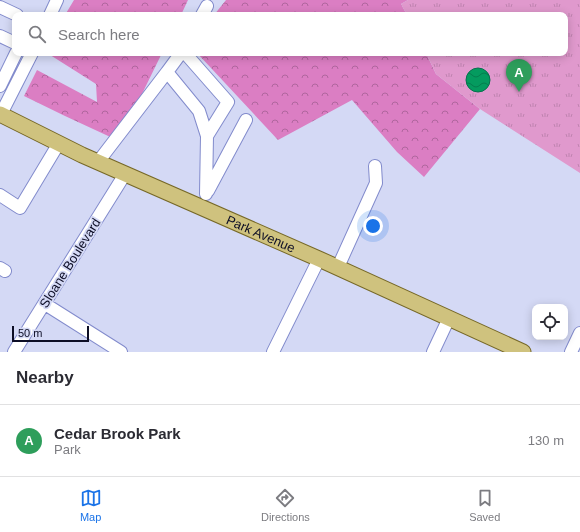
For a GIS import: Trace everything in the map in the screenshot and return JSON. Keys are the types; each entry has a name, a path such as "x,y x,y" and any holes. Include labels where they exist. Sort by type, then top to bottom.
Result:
{"main road":[{"name":"Park Avenue","path":"0,114 125,174 204,201 319,259 523,352"}],"street":[{"path":"51,12 57,0"},
{"path":"0,7 12,13"},
{"path":"0,36 12,42"},
{"path":"0,86 15,56"},
{"path":"0,114 30,56"},
{"path":"98,162 179,56"},
{"path":"188,56 228,102 207,136"},
{"path":"167,72 200,111 207,136 204,201"},
{"path":"204,201 246,120"},
{"path":"0,195 20,208 59,143"},
{"path":"338,267 376,183 375,166"},
{"name":"Sloane Boulevard","path":"14,352 125,174"},
{"path":"273,352 319,259"},
{"path":"45,304 121,352"},
{"path":"433,352 449,318"},
{"path":"571,352 580,333"}],"green space":[{"path":"74,0 188,0 182,12 67,12"},
{"path":"226,0 408,0 401,4 405,12 216,12"},
{"path":"408,0 580,0 580,173 480,109 436,74 427,56 568,56 568,12 405,12 401,4"},
{"path":"52,56 161,56 119,141 24,96 37,70 97,102 96,84"},
{"path":"200,56 427,56 436,74 480,109 424,177 397,152 352,100 278,140"}],"water":[{"path":"478,68 483,69 489,75 489,85 483,91 478,92 473,91 467,85 466,80 467,75 473,69"}],"place":[{"name":"Cedar Brook Park","path":"519,92"}]}
